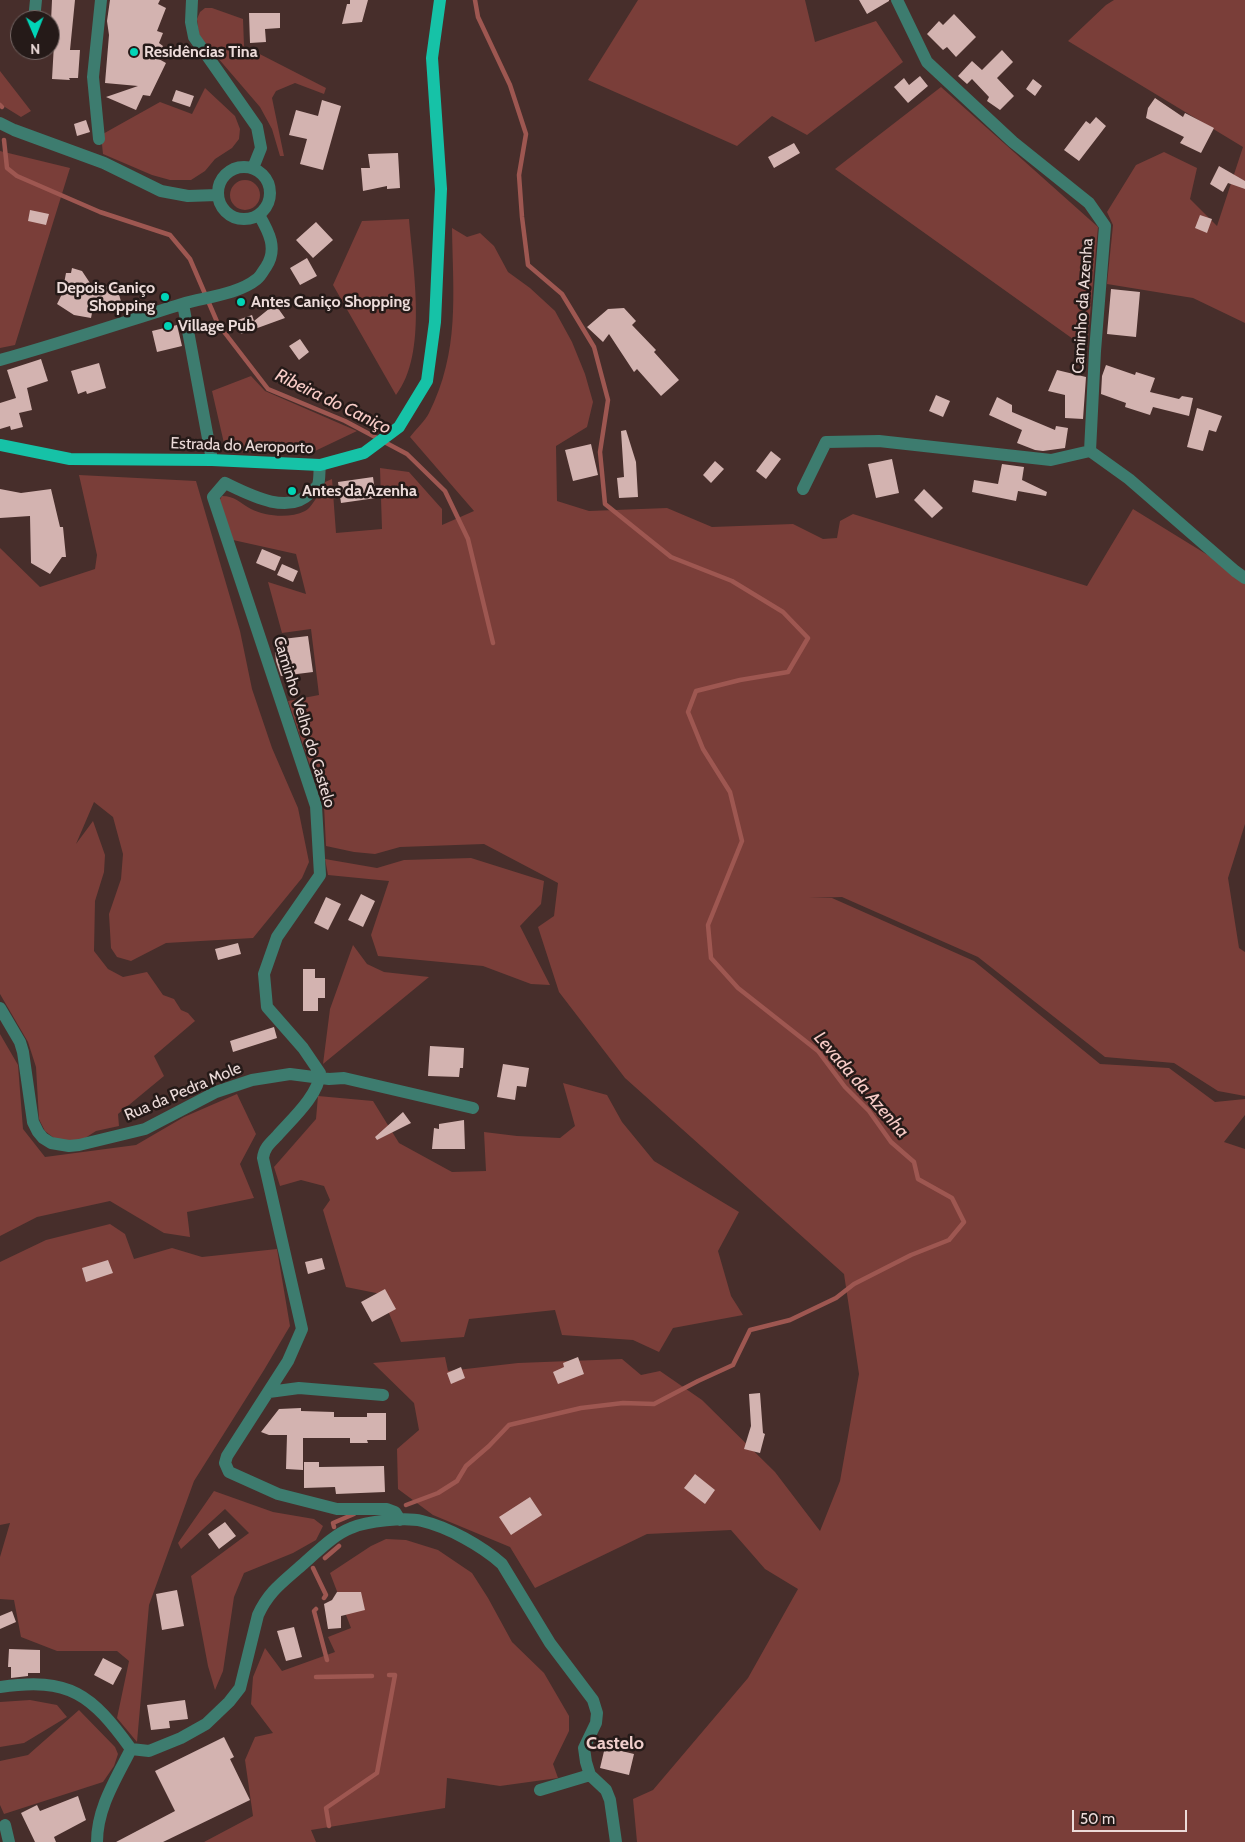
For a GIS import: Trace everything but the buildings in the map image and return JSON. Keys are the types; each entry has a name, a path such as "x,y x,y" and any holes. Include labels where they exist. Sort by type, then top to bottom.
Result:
{"main road":[{"name":"Estrada do Aeroporto","path":"0,445 70,459 212,460 320,465 364,453 399,427 427,380 436,322 441,189 432,58 440,0"}],"street":[{"path":"99,139 93,78 102,0"},
{"path":"192,0 191,22 194,37 258,127 261,148 253,168"},
{"name":"Caminho da Azenha","path":"897,0 927,62 1013,142 1089,203 1105,226 1095,351 1090,451"},
{"path":"0,124 104,163 161,191 188,196 217,195"},
{"path":"241,167 253,168 267,179 270,188 270,198 266,208 260,215 249,219 238,219 228,214 220,206 217,195 219,185 231,170 241,167"},
{"path":"0,360 237,289 258,279 271,260 272,244 269,232 260,215"},
{"path":"183,304 212,460"},
{"path":"802,489 826,442 879,441 1051,460 1090,451 1129,479 1240,574"},
{"name":"Caminho Velho do Castelo","path":"320,465 318,485 306,496 293,503 274,502 247,494 226,483 213,497 316,806 320,875 277,937 264,974 267,1007 319,1069 320,1078"},
{"name":"Rua da Pedra Mole","path":"0,1008 20,1042 23,1052 33,1122 43,1138 59,1144 79,1145 135,1132 216,1092 252,1080 290,1074 320,1078 344,1078 473,1108"},
{"path":"320,1078 317,1086 305,1103 266,1148 262,1158 302,1325 301,1333 288,1361 227,1456 225,1463 229,1472 278,1494 337,1509 387,1508 395,1512 400,1520"},
{"path":"269,1392 299,1388 383,1396"},
{"path":"1,1685 27,1683 66,1688 88,1699 110,1721 131,1749 149,1751 181,1738 206,1724 224,1708 240,1688 258,1615 271,1592 341,1533 360,1525 400,1520 423,1521 459,1536 492,1554 502,1564 550,1643 593,1700 596,1723 584,1748 586,1762 590,1775 606,1790 610,1800 616,1842"},
{"path":"97,1842 97,1826 102,1808 131,1749"},
{"path":"540,1790 590,1775"},
{"path":"5,1825 9,1842"}],"shaded area":[{"path":"638,0 805,0 815,42 876,21 903,62 807,135 772,116 737,146 588,80"},
{"path":"1114,0 1245,0 1245,323 1193,298 1107,284 1113,225 1107,212 1136,165 1164,152 1197,168 1190,199 1217,226 1243,147 1068,41 1106,5"},
{"path":"205,8 212,8 243,19 244,46 326,88 324,94 295,83 276,91 272,98 284,156 280,156 272,129 260,107 199,36 197,19 200,12"},
{"path":"0,71 31,111 21,117 0,104"},
{"path":"941,87 1098,227 1087,349 835,169"},
{"path":"205,88 235,116 240,129 239,139 232,148 215,159 205,171 191,180 170,180 152,175 103,154 101,135 160,102 192,114"},
{"path":"0,151 70,168 15,345 0,348"},
{"path":"245,180 251,181 259,189 259,201 251,209 245,210 239,209 231,201 230,195 231,189 239,181"},
{"path":"409,219 415,286 415,334 412,357 406,378 396,395 333,285 362,221"},
{"path":"452,228 467,237 480,233 494,246 508,272 530,288 555,311 572,342 585,374 593,402 587,427 556,446 557,501 589,511 667,508 712,527 793,524 823,539 837,538 840,521 853,514 1087,586 1133,509 1245,578 1245,824 1228,878 1239,948 1245,952 1245,1096 1218,1091 1174,1063 1105,1057 978,957 842,897 809,898 832,898 974,961 1100,1064 1169,1068 1215,1102 1245,1099 1245,1115 1224,1142 1245,1149 1245,1842 637,1842 633,1799 653,1790 748,1678 798,1589 765,1569 731,1530 647,1534 535,1588 510,1547 433,1515 398,1489 397,1449 419,1430 414,1403 373,1363 445,1357 448,1371 518,1363 622,1359 641,1375 660,1371 702,1400 775,1472 820,1531 840,1481 859,1374 844,1274 625,1078 559,992 538,927 554,916 558,883 484,844 400,847 375,854 326,846 324,806 288,701 319,695 311,629 282,633 268,582 306,594 296,554 233,540 219,501 222,496 227,496 251,509 263,513 277,516 292,515 308,509 325,482 332,479 336,533 382,529 380,468 409,472 442,509 442,525 474,511 410,437 429,413 446,367 450,345 453,300"},
{"path":"251,376 265,391 357,431 315,451 226,452 212,391"},
{"path":"79,475 196,481 240,631 252,689 272,748 298,808 309,862 302,878 253,938 166,943 131,961 117,957 111,948 109,914 121,879 123,854 113,817 94,802 76,844 93,821 105,855 104,872 95,901 94,951 108,969 123,977 147,972 163,995 174,999 181,1010 188,1013 195,1021 154,1056 164,1076 118,1114 119,1126 96,1131 82,1140 65,1141 54,1138 45,1131 39,1119 36,1067 28,1042 0,994 0,548 40,587 95,569 97,555"},
{"path":"471,858 544,881 541,904 520,926 550,985 531,984 483,966 378,956 371,935 389,881 328,875 325,859 377,868 404,860"},
{"path":"353,945 367,964 384,972 429,977 323,1064 330,1009"},
{"path":"0,1034 18,1065 23,1129 45,1157 136,1145 184,1117 237,1094 256,1134 240,1164 254,1198 187,1212 190,1237 164,1233 110,1201 37,1217 0,1236"},
{"path":"563,1083 607,1095 622,1122 654,1161 739,1212 718,1251 731,1296 743,1315 673,1328 659,1352 633,1340 562,1335 555,1310 469,1319 464,1337 401,1342 381,1294 346,1287 323,1210 330,1200 324,1186 301,1180 280,1186 274,1167 316,1119 318,1096 373,1101 399,1143 452,1172 486,1171 484,1132 560,1138 575,1126"},
{"path":"110,1224 125,1234 134,1259 172,1248 202,1257 277,1249 290,1326 194,1481 149,1605 137,1742 117,1718 129,1661 117,1651 57,1651 21,1637 14,1600 0,1599 0,1557 10,1523 0,1525 0,1262 46,1240"},
{"path":"214,1491 273,1512 314,1519 323,1526 316,1540 293,1553 244,1573 234,1597 223,1671 215,1690 208,1666 191,1576 249,1533 225,1509 181,1549 178,1543"},
{"path":"386,1539 406,1540 438,1550 472,1573 512,1642 544,1673 569,1716 569,1731 553,1764 558,1778 500,1786 447,1778 445,1808 311,1830 316,1842 204,1842 253,1816 245,1760 255,1737 273,1733 251,1704 253,1677 265,1648 282,1671 335,1652 328,1637 351,1628 330,1573 371,1546"},
{"path":"30,1700 57,1705 67,1717 24,1743 0,1747 0,1702"},
{"path":"79,1710 115,1747 118,1754 114,1766 103,1782 4,1814 0,1805 0,1761 28,1755"}],"waterway":[{"name":"Levada da Azenha","path":"406,1505 438,1493 457,1481 466,1466 509,1425 581,1408 623,1403 654,1404 733,1365 750,1330 790,1320 836,1298 854,1284 911,1255 949,1240 964,1222 952,1198 918,1179 914,1162 891,1142 869,1111 845,1087 818,1051 738,988 711,958 708,925 742,841 730,792 703,749 688,712 696,691 740,680 788,672 808,638 783,612 732,581 671,557 605,504 600,452 608,400 594,347 562,294 528,265 519,175 526,134 510,85 478,17 475,0"},
{"name":"Ribeira do Caniço","path":"4,140 7,168 17,176 100,212 170,235 190,259 218,324 268,389 345,421 407,454 445,491 468,539 493,643"},
{"name":"Levada da Azenha","path":"334,1527 333,1523 354,1514"},
{"name":"Levada da Azenha","path":"325,1558 339,1546"},
{"name":"Levada da Azenha","path":"313,1568 326,1595 324,1598"},
{"name":"Levada da Azenha","path":"316,1609 314,1611 327,1660"},
{"name":"Levada da Azenha","path":"329,1826 326,1808 377,1773 395,1675 389,1675"},
{"name":"Levada da Azenha","path":"316,1677 372,1676"}],"place":[{"name":"Residências Tina","path":"134,52"},
{"name":"Depois Caniço Shopping","path":"165,297"},
{"name":"Antes Caniço Shopping","path":"241,302"},
{"name":"Village Pub","path":"168,326"},
{"name":"Antes da Azenha","path":"292,491"}],"district":[{"name":"Castelo","path":"615,1744"}]}
